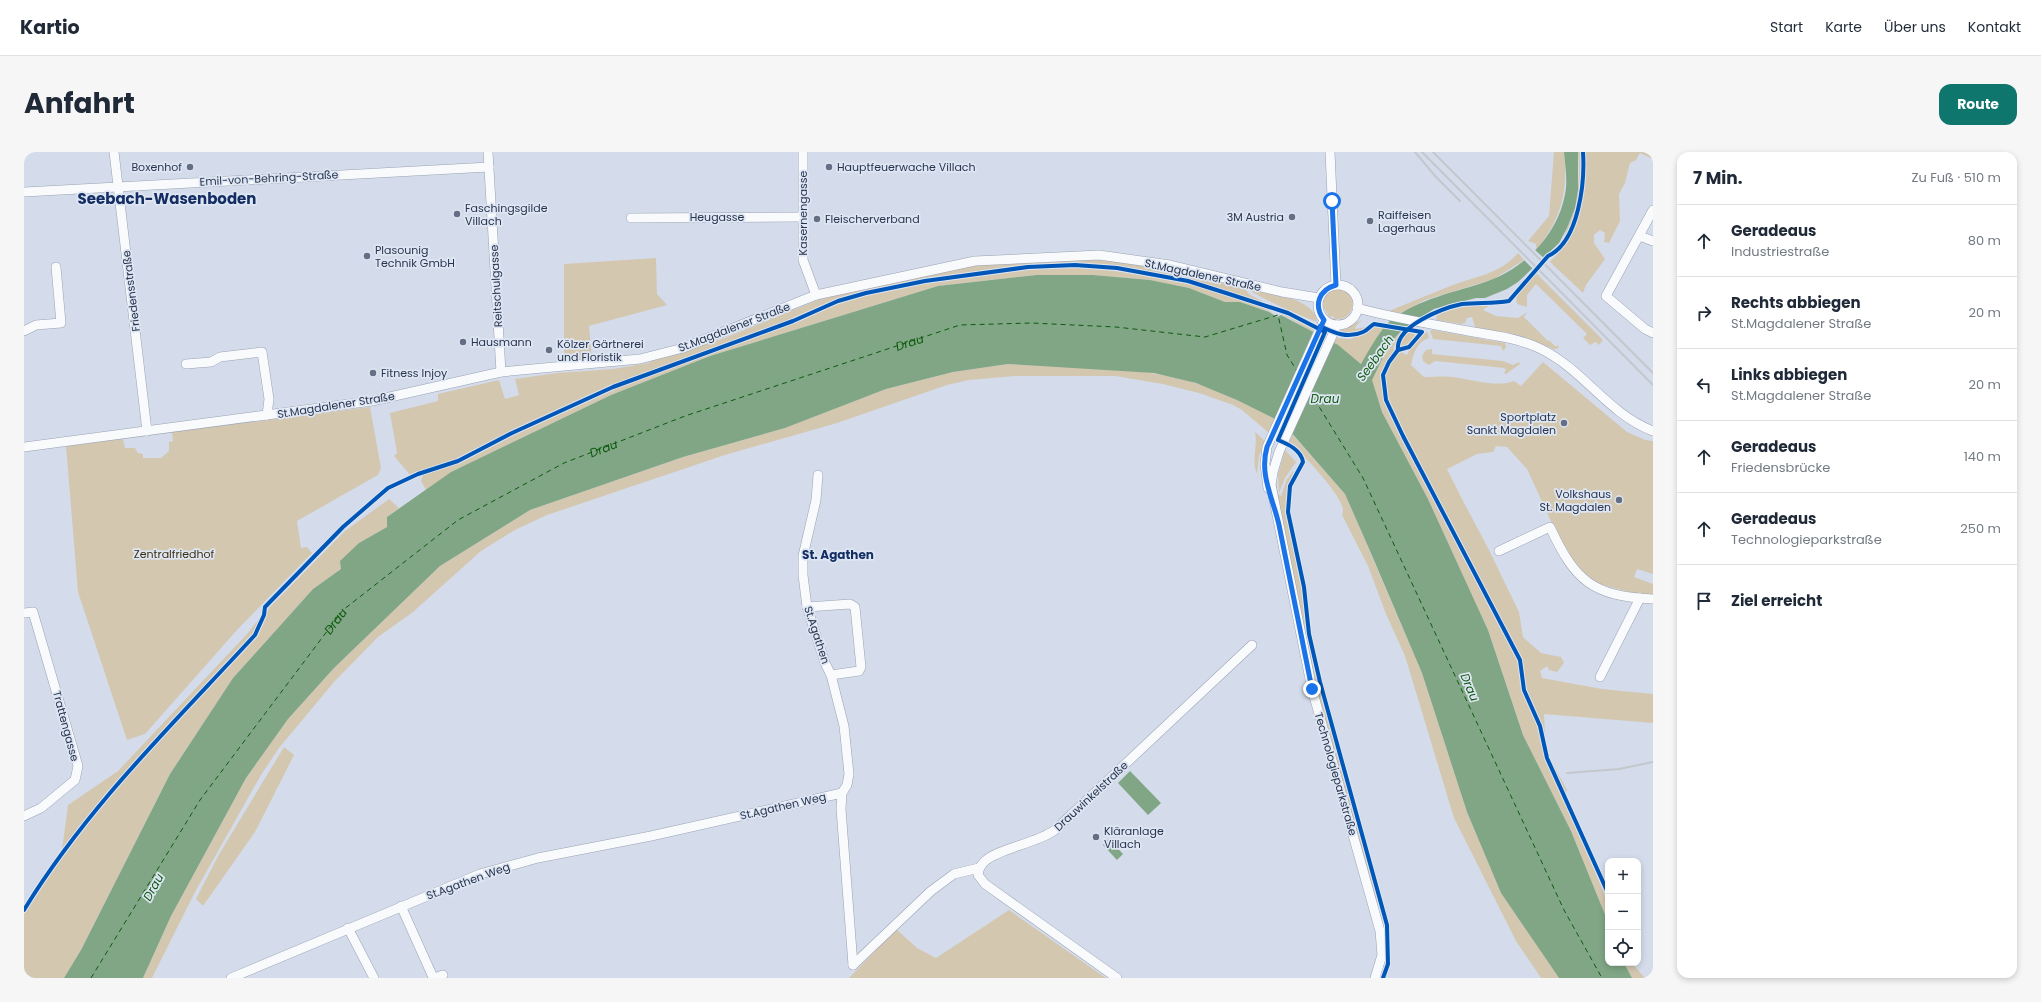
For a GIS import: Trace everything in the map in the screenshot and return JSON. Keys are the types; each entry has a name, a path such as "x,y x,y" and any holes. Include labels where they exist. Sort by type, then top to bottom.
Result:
{"street":[{"name":"Friedensstraße","path":"114,152 147,431"},
{"name":"Reitschulgasse","path":"488,152 501,372"},
{"name":"Kasernengasse","path":"803,152 803,260 816,295"},
{"path":"1330,152 1336,285"},
{"name":"Emil-von-Behring-Straße","path":"24,192 489,167"},
{"path":"1653,210 1606,296 1645,329 1653,333"},
{"name":"Heugasse","path":"631,218 803,217"},
{"path":"1640,236 1653,241"},
{"name":"St.Magdalener Straße","path":"24,447 372,401 501,372 640,359 683,348 816,295 975,261 1095,255 1170,265 1254,286 1319,298"},
{"path":"24,331 36,326 60,323 56,267"},
{"path":"1336,285 1348,288 1354,295 1357,308 1351,320 1335,327 1323,322 1318,308 1319,298 1323,291 1336,285"},
{"path":"1357,308 1431,325 1507,338 1540,349 1567,364 1622,415 1653,431"},
{"name":"Technologieparkstraße","path":"1278,521 1266,478 1265,459 1267,447 1323,322"},
{"name":"Technologieparkstraße","path":"1335,327 1279,452 1271,485 1312,689 1380,931 1382,955 1375,978"},
{"path":"186,364 211,362 220,357 262,352 269,399 267,415"},
{"name":"St.Agathen","path":"818,475 816,500 803,556 803,575 807,607 825,663 831,675 839,703 847,746 849,774 847,785 842,793"},
{"path":"1498,551 1550,527 1560,549 1573,569 1591,586 1608,592 1653,599"},
{"path":"1600,677 1640,598"},
{"path":"807,607 850,604 855,607 860,667 859,671 855,673 831,675"},
{"name":"Trattengasse","path":"24,816 41,808 75,780 78,766 28,612"},
{"name":"Drauwinkelstraße","path":"980,868 986,861 996,855 1046,837 1055,830 1252,645"},
{"name":"St.Agathen Weg","path":"231,978 480,874 538,858 651,836 842,793 841,809 844,859 853,965 931,891 954,874 980,868"},
{"path":"980,868 978,875 984,884 1117,978"},
{"path":"401,906 432,975 435,978 443,975"},
{"path":"348,928 374,978"}],"green space":[{"path":"1554,152 1564,152 1564,192 1562,203 1553,225 1538,248 1536,247 1536,244 1528,241 1549,216"},
{"path":"1578,152 1653,152 1653,159 1640,153 1636,160 1630,163 1625,183 1619,194 1620,221 1609,243 1604,242 1605,233 1600,230 1594,235 1594,243 1605,259 1586,285 1583,293 1550,262 1563,248 1565,233 1574,209 1579,180"},
{"path":"1518,253 1524,260 1494,279 1425,300 1401,313 1389,311 1453,285 1488,274 1504,266"},
{"path":"656,258 657,294 667,305 589,326 592,360 564,361 564,264"},
{"path":"1090,259 1147,265 1244,287 1249,294 1271,306 1171,276 1125,268 1075,265 1016,268 905,284 839,299 794,319 691,356 603,390 535,421 462,458 411,476 394,456 397,453 390,413 438,401 438,394 499,380 505,399 519,395 515,379 557,373 613,369 648,363 666,355 722,339 823,298 925,273 988,264"},
{"path":"1064,267 1126,272 1184,283 1252,302 1265,308 1277,317 1269,312 1240,302 1225,302 1189,288 1150,280 1093,275 1037,275 938,286 710,356 611,395 451,472 426,490 421,481 423,475 458,462 550,417 619,387 703,354 792,323 840,303 873,293 915,284 1011,271"},
{"path":"1535,272 1603,340 1599,345 1596,342 1590,345 1583,338 1587,334 1536,284 1527,295 1527,307 1517,304 1516,296"},
{"path":"1251,289 1280,295 1301,302 1309,307 1317,322 1292,312 1252,292"},
{"path":"1334,289 1345,290 1350,295 1353,305 1349,314 1339,319 1333,319 1334,317 1332,316 1330,318 1323,307 1324,297"},
{"path":"1476,304 1490,305 1483,310 1496,316 1518,318 1527,312 1524,317 1548,341 1549,340 1556,347 1558,345 1559,347 1557,349 1553,349 1522,336 1475,327 1472,317 1467,318 1465,323 1461,324 1436,320 1437,314 1442,312"},
{"path":"1273,309 1295,317 1314,329 1313,332"},
{"path":"1362,320 1355,329 1366,327 1365,329 1349,334 1338,332"},
{"path":"1376,326 1385,327 1361,364 1332,342 1334,338 1351,339"},
{"path":"1402,330 1404,330 1393,348 1399,354 1401,352 1407,355 1410,348 1426,332 1428,333 1429,338 1421,342 1416,348 1411,365 1424,377 1453,377 1500,384 1514,381 1521,386 1543,362 1627,432 1645,440 1653,441 1653,574 1637,569 1634,577 1653,584 1653,594 1637,594 1595,583 1580,572 1560,541 1527,469 1507,447 1496,446 1493,452 1477,454 1447,469 1519,612 1523,637 1541,653 1561,657 1564,663 1557,672 1549,670 1547,666 1540,671 1542,678 1602,689 1653,694 1653,723 1544,714 1546,751 1567,790 1564,798 1605,896 1605,915 1571,831 1523,735 1488,630 1428,499 1382,412 1371,380 1390,343"},
{"path":"1433,330 1505,343 1506,347 1503,351 1501,346 1433,339 1430,331"},
{"path":"1408,331 1414,332 1415,338 1409,344 1401,347 1400,343"},
{"path":"1432,349 1432,354 1503,361 1513,365 1519,362 1520,364 1506,374 1504,373 1506,370 1504,368 1435,361 1429,365 1423,361 1422,356 1426,350"},
{"path":"1008,364 1079,366 1126,370 1172,377 1216,390 1275,419 1269,433 1242,410 1233,405 1199,393 1163,384 1115,376 1015,376 969,380 947,385 837,423 725,455 547,515 515,530 481,551 413,612 378,637 334,682 279,748 261,775 195,892 152,978 143,978 171,916 246,778 288,719 334,668 440,566 530,510 683,457 785,428 886,389 953,372"},
{"name":"Zentralfriedhof","path":"370,407 381,468 378,475 297,521 301,548 307,547 312,553 237,630 145,734 127,740 78,592 66,446 123,439 125,448 135,448 138,453 143,454 143,458 161,458 169,451 169,442 173,441 172,432"},
{"path":"1255,432 1265,441 1259,456 1257,474 1255,469"},
{"path":"1292,434 1345,494 1422,673 1467,812 1501,893 1559,978 1541,978 1516,941 1454,818 1405,656 1386,614 1368,566 1342,515 1343,509 1336,494 1320,473 1302,454 1288,443"},
{"path":"1285,450 1296,462 1285,478 1279,493 1278,475"},
{"path":"1294,470 1288,488 1286,509 1301,583 1307,633 1317,678 1379,904 1376,902 1318,697 1274,488 1276,481 1278,494 1281,496 1287,479"},
{"path":"389,499 399,508 387,517 387,527 359,543 341,569 313,589 233,678 170,774 81,950 64,978 24,978 24,913 61,857 68,805 118,771 247,634 262,615 254,634 243,648 246,648 259,634 269,608 345,531"},
{"path":"284,747 294,755 255,832 203,906 196,899 218,856"},
{"path":"1009,910 1106,978 849,978 896,929 917,948 936,958"},
{"path":"1626,966 1635,966 1645,978 1632,978"}],"water":[{"name":"Drau","path":"1564,152 1578,152 1578,190 1575,208 1559,243 1518,282 1507,289 1485,298 1476,298 1434,309 1402,330 1390,343 1372,380 1382,412 1428,499 1488,630 1523,735 1571,831 1605,915 1605,966 1626,966 1632,978 1559,978 1501,893 1467,812 1422,673 1345,494 1283,423 1237,400 1196,383 1154,373 1008,364 953,372 886,389 785,428 683,457 530,510 440,566 334,668 288,719 246,778 171,916 143,978 64,978 81,950 170,774 233,678 313,589 341,569 340,561 359,543 387,527 387,517 451,472 611,395 710,356 938,286 1037,275 1093,275 1150,280 1189,288 1225,302 1240,302 1269,312 1277,317 1281,315 1338,345 1361,364 1382,330 1390,321 1401,313 1425,301 1488,281 1502,275 1516,267 1528,257 1540,245 1557,219 1563,204 1566,188"},
{"path":"1130,771 1161,803 1148,815 1118,783"},
{"path":"1109,839 1123,854 1117,860 1103,845"}],"pier":[{"path":"1534,249 1545,259 1534,270 1523,259"},
{"path":"1385,324 1409,328 1405,331 1383,327"},
{"path":"1314,330 1333,340 1291,436 1281,425 1274,421"}],"ferry route":[{"path":"91,978 200,800 343,610 458,520 564,463 685,416 960,325 1031,323 1116,327 1205,337 1278,315 1287,355 1297,371"},
{"path":"1302,379 1305,385"},
{"path":"1310,392 1363,478 1564,910 1602,978"}],"railway":[{"path":"1415,152 1436,177 1460,201"},
{"path":"1422,152 1653,385"},
{"path":"1433,152 1653,373"},
{"path":"1567,773 1619,769 1653,762"}],"cycle path":[{"path":"1398,350 1399,341 1404,333 1412,326 1433,314 1462,304 1509,301 1548,256 1558,249 1567,238 1578,210 1583,179 1583,152"},
{"path":"24,910 75,836 103,801 255,635 264,615 265,607 343,527 388,488 418,474 458,461 512,433 613,387 793,321 838,301 866,293 925,281 1028,267 1075,265 1117,268 1188,281 1288,313 1325,332 1278,440 1297,451 1303,462 1290,486 1288,512 1304,587 1309,634 1320,682 1387,925 1388,964 1383,978"},
{"path":"1320,326 1336,333 1346,335 1363,332 1374,324 1422,332 1409,347 1398,350 1389,362 1383,375 1386,400 1403,436 1520,660 1524,690 1540,726 1547,758 1605,886"}],"place":[{"name":"Boxenhof","path":"190,167"},
{"name":"Hauptfeuerwache Villach","path":"829,167"},
{"name":"Faschingsgilde Villach","path":"457,214"},
{"name":"3M Austria","path":"1292,217"},
{"name":"Fleischerverband","path":"817,219"},
{"name":"Raiffeisen Lagerhaus","path":"1370,221"},
{"name":"Plasounig Technik GmbH","path":"367,256"},
{"name":"Hausmann","path":"463,342"},
{"name":"Kölzer Gärtnerei und Floristik","path":"549,350"},
{"name":"Fitness Injoy","path":"373,373"},
{"name":"Sportplatz Sankt Magdalen","path":"1564,423"},
{"name":"Volkshaus St. Magdalen","path":"1619,500"},
{"name":"Kläranlage Villach","path":"1096,837"}],"district":[{"name":"Seebach-Wasenboden","path":"167,198"},
{"name":"St. Agathen","path":"838,554"}],"route":[{"path":"1312,689 1278,521 1268,491 1265,471 1265,454 1324,320 1320,315 1318,308 1319,298 1323,291 1336,285 1332,201"}],"water label":[{"name":"Seebach","path":"1375,358"}]}
